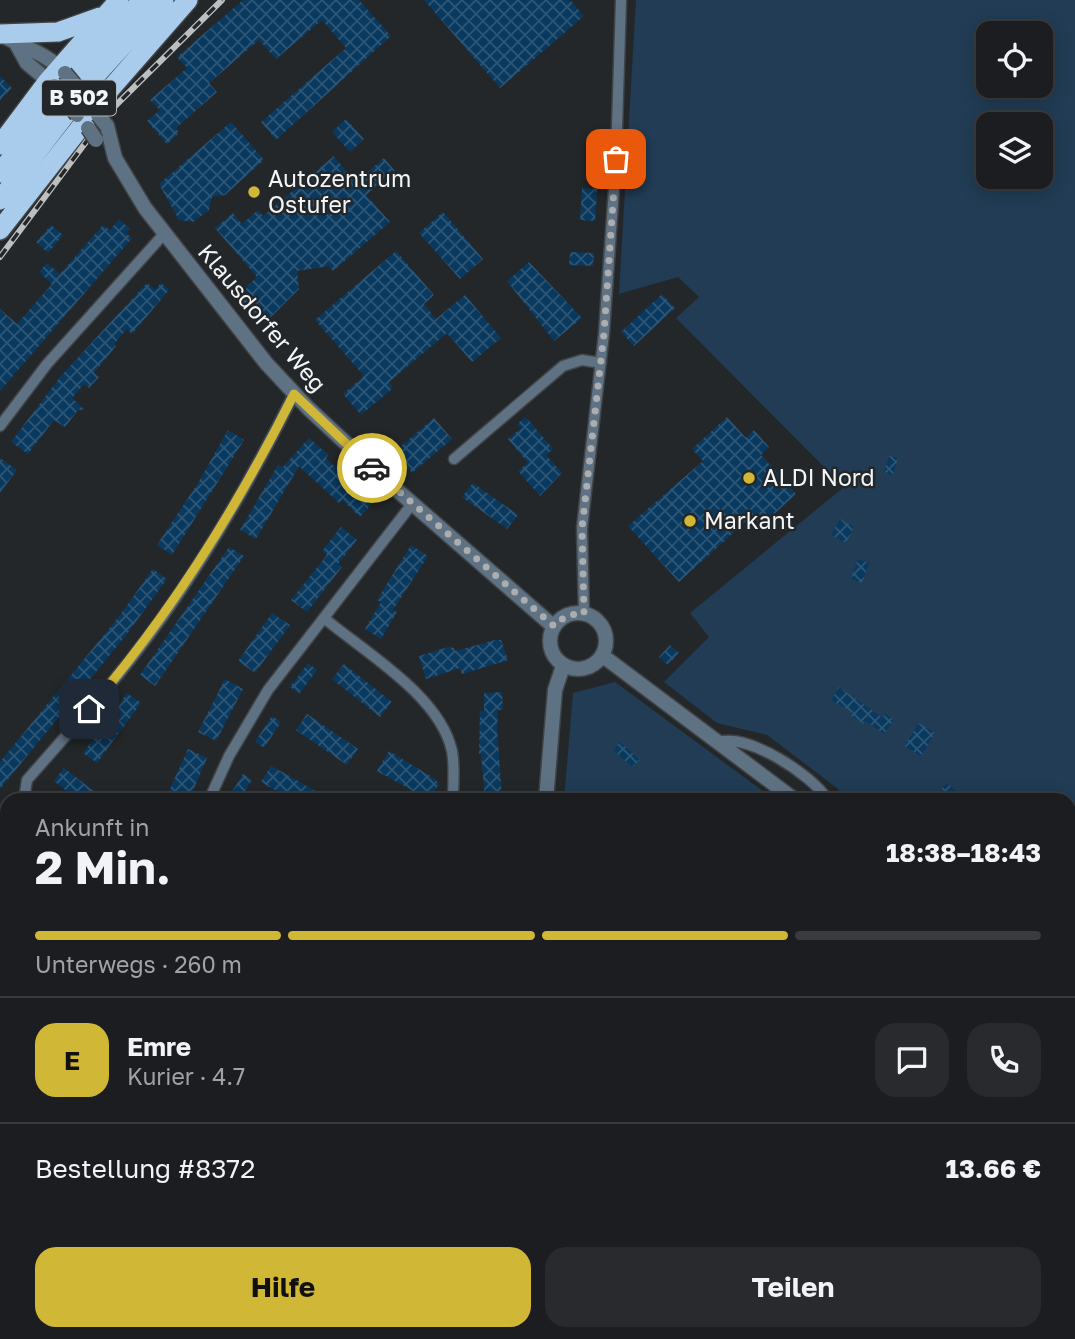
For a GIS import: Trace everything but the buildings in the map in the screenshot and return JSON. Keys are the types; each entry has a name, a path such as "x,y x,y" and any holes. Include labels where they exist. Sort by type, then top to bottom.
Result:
{"highway":[{"name":"B 502","path":"0,173 48,110 142,0"},
{"name":"B 502","path":"0,200 96,75 164,0"},
{"path":"0,230 188,0"},
{"path":"0,34 68,30 113,7"},
{"path":"0,145 113,7"}],"street":[{"path":"584,614 583,517 601,363 616,159 621,0"},
{"name":"Klausdorfer Weg","path":"0,34 17,45 38,51 92,120 163,235 294,394 412,504 554,626"},
{"path":"0,426 47,364 163,235"},
{"path":"454,459 563,366 582,360 601,363"},
{"path":"25,793 27,780 120,673 198,563 261,460 294,394"},
{"path":"212,793 229,756 268,690 412,504"},
{"path":"584,614 603,628 606,642 603,656 585,669 564,666 551,648 554,626 567,615 584,614"},
{"path":"324,618 415,692 434,712 453,753 453,793"},
{"path":"603,656 786,793"},
{"path":"547,793 555,690 564,666"},
{"path":"719,742 732,738 767,750 819,793"}],"shaded area":[{"path":"636,0 1075,0 1075,793 840,793 767,735 717,723 664,682 709,637 690,613 844,487 676,318 699,297 678,277 619,294"},
{"path":"615,682 766,793 565,793 573,693"}],"railway":[{"path":"0,257 107,114 222,0"}],"way so far":[{"path":"372,468 544,620 554,626 567,615 584,614 582,528 604,333 616,159"}],"place":[{"name":"Autozentrum Ostufer","path":"254,192"},
{"name":"ALDI Nord","path":"749,478"},
{"name":"Markant","path":"690,521"}],"route":[{"path":"89,709 120,673 198,563 261,460 294,394 372,468"}]}
